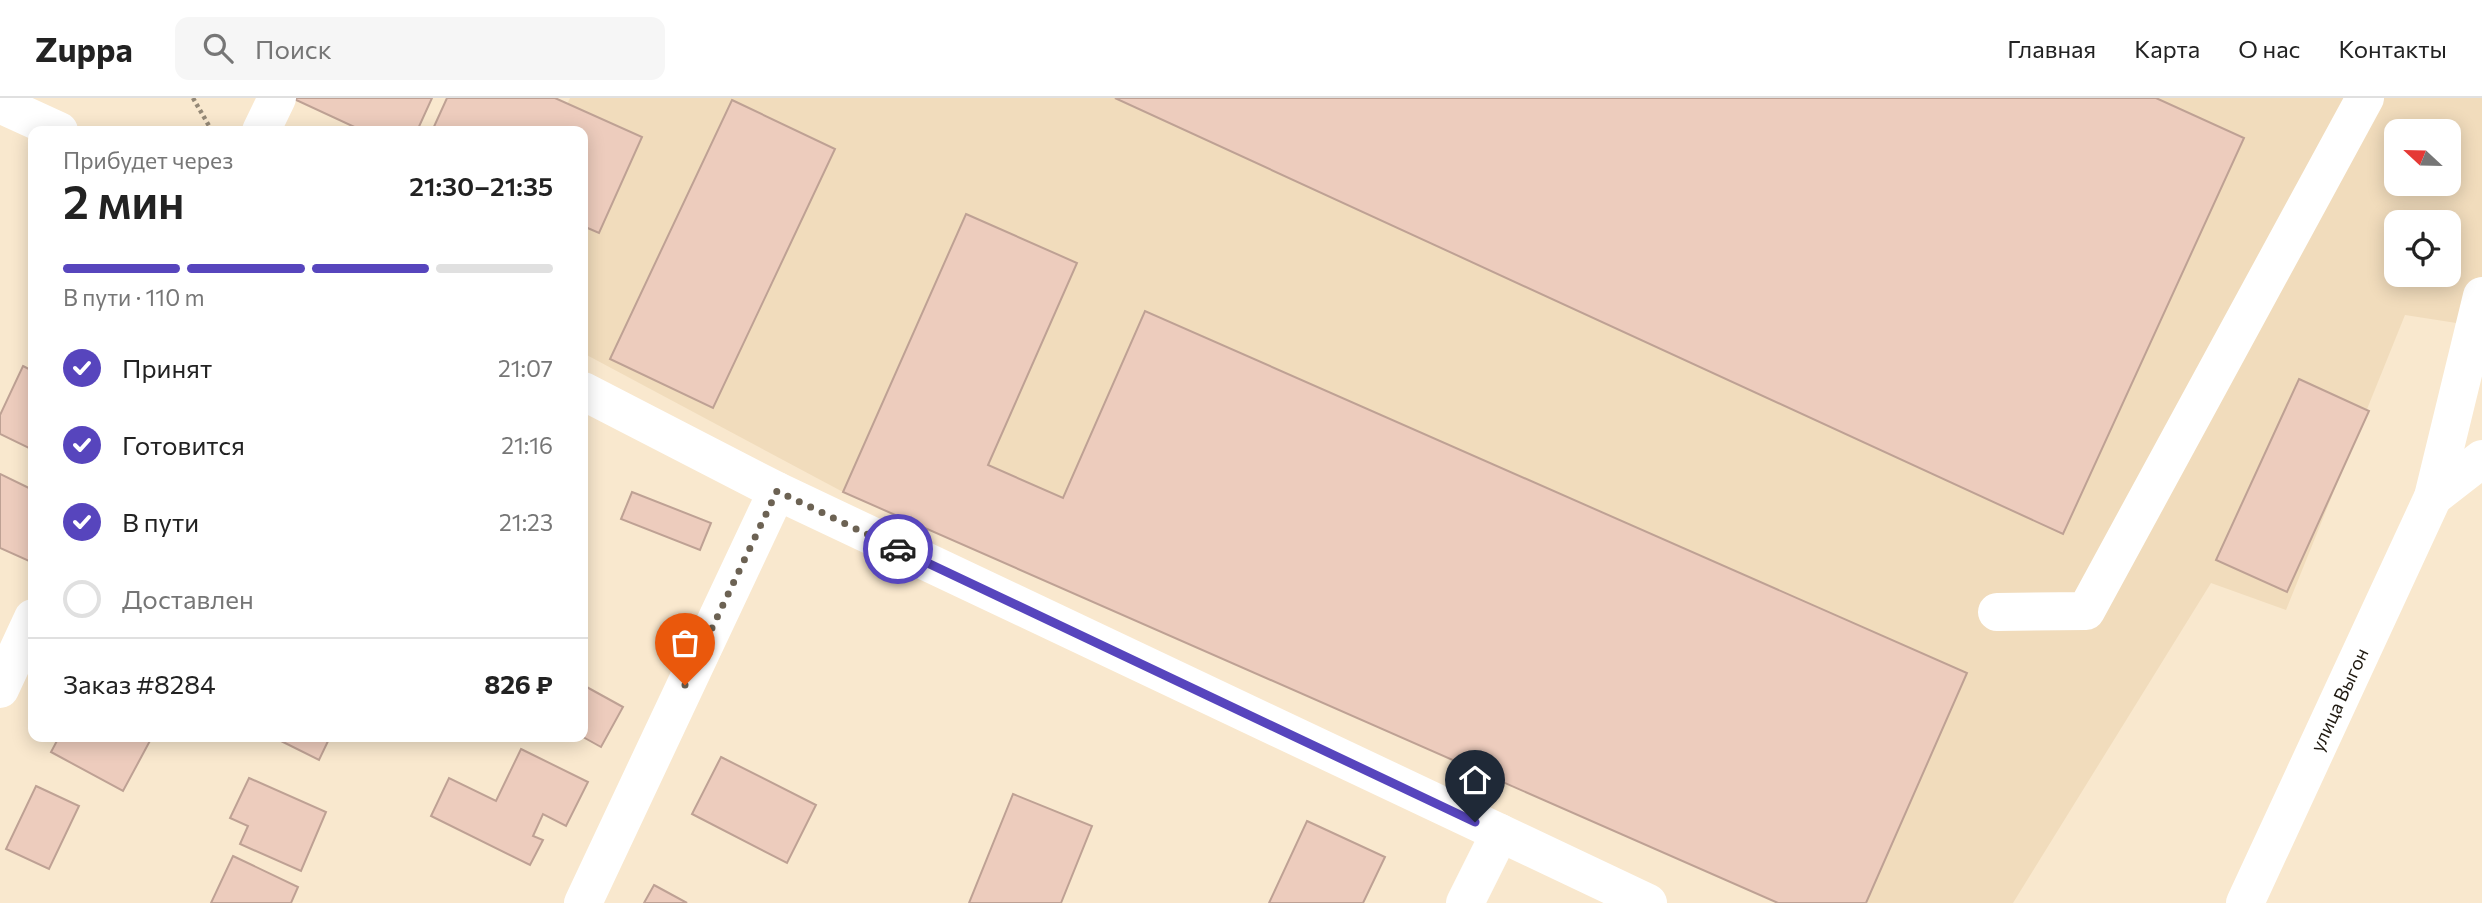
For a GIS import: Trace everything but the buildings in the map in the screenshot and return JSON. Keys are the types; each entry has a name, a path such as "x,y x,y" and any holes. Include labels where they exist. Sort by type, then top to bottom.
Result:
{"street":[{"path":"263,126 277,98"},
{"path":"1997,612 2086,611 2365,98"},
{"path":"0,104 48,126"},
{"name":"улица Выгон","path":"2245,903 2433,497 2482,296"},
{"path":"588,394 777,491 1648,903"},
{"path":"2433,497 2482,458"},
{"path":"583,903 777,491"},
{"path":"0,689 28,629"},
{"path":"1465,903 1500,833"}],"path":[{"path":"193,98 209,126"}],"shaded area":[{"path":"570,98 2482,98 2482,327 2405,315 2286,610 2211,583 2013,903 1778,903 843,492 588,356 588,126 556,126"}],"way so far":[{"path":"685,685 777,491 898,549"}],"route":[{"path":"898,549 1475,822"}]}
